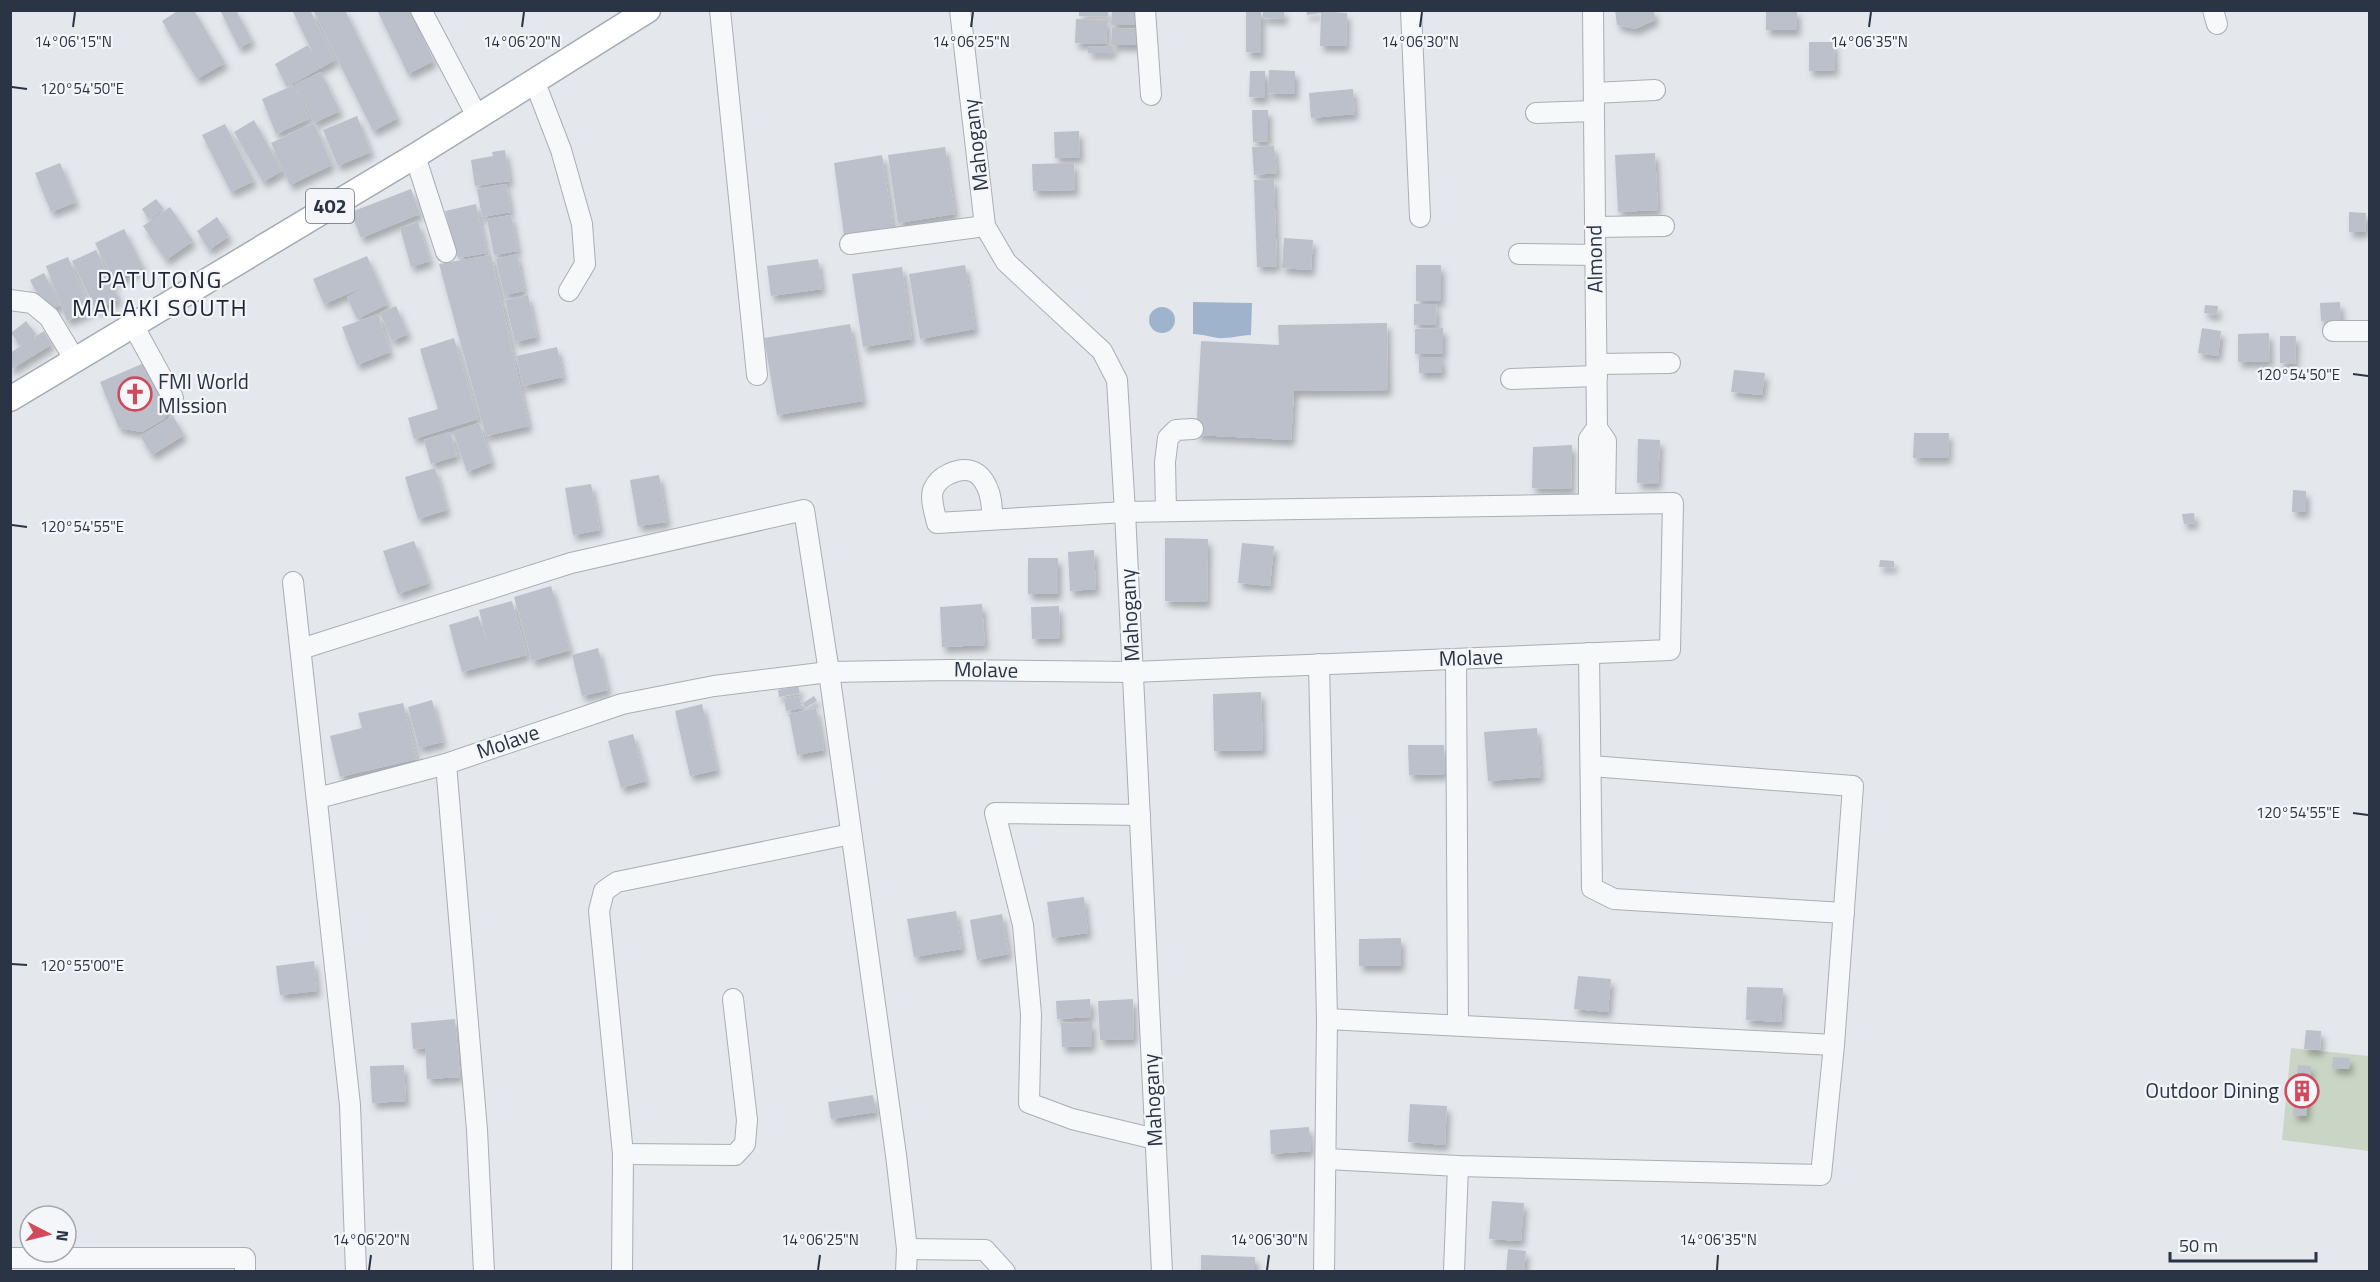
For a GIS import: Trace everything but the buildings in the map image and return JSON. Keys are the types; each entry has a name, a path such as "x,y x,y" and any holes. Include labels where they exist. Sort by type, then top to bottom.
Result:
{"main road":[{"name":"402","path":"10,399 415,156 534,80 623,17 648,10"}],"street":[{"path":"421,10 477,116"},
{"path":"720,10 757,375"},
{"name":"Mahogany","path":"960,10 986,226 1006,262 1102,351 1117,380 1162,1272"},
{"path":"1145,10 1151,95"},
{"path":"1411,10 1420,217"},
{"name":"Almond","path":"1593,10 1597,428 1589,439 1597,504"},
{"path":"534,80 561,150 582,224 585,264 569,291"},
{"path":"1536,112 1655,90"},
{"path":"415,156 446,252"},
{"path":"850,244 986,226"},
{"path":"1595,227 1664,226"},
{"path":"1518,254 1595,255"},
{"path":"10,300 32,303 49,317 75,360"},
{"path":"133,325 173,398"},
{"path":"2333,331 2370,331"},
{"path":"1511,379 1670,363"},
{"path":"1166,511 1168,438 1176,430 1193,429"},
{"name":"Molave","path":"318,798 446,764 622,704 714,686 829,672 950,670 1132,672 1670,650 1673,503 1597,504"},
{"path":"992,519 1125,512 1597,504"},
{"path":"301,649 571,563 804,510 829,672 896,1155 907,1249 906,1272"},
{"path":"293,582 350,1105 356,1272"},
{"path":"1589,653 1592,888 1614,899 1844,913"},
{"path":"1456,658 1458,1025"},
{"path":"1319,664 1327,1019 1324,1272"},
{"path":"446,764 477,1130 484,1272"},
{"path":"1327,1159 1458,1166 1821,1175 1834,1046 1853,786 1592,766"},
{"path":"1140,815 995,813 1023,925 1031,1014 1029,1103 1072,1119 1155,1139"},
{"path":"622,1272 622,1154 599,911 604,891 616,882 851,834"},
{"path":"622,1154 735,1155 745,1144 747,1120 734,999"},
{"path":"1327,1019 1834,1046"},
{"path":"1454,1272 1458,1166"},
{"path":"907,1249 985,1250 1005,1272"},
{"path":"10,1258 103,1265 245,1258 245,1272"}],"green space":[{"path":"2291,1048 2369,1056 2369,1151 2282,1140"}],"water":[{"path":"1193,302 1252,303 1251,335 1221,338 1193,334"},
{"path":"1162,307 1171,311 1175,320 1171,329 1162,333 1153,329 1149,320 1153,311"}],"place":[{"name":"FMI World MIssion","path":"135,394"},
{"name":"Outdoor Dining","path":"2302,1091"}],"district":[{"name":"PATUTONG MALAKI SOUTH","path":"160,294"}]}
